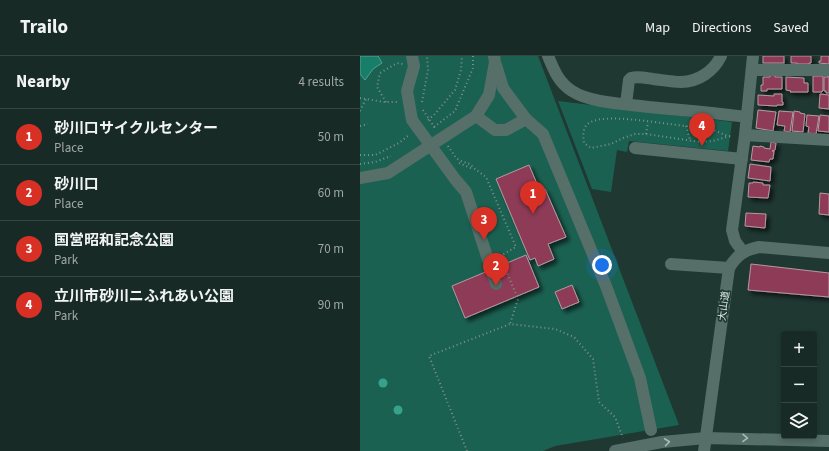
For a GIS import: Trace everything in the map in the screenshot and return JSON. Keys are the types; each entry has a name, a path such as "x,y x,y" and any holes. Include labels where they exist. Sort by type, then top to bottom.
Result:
{"street":[{"path":"548,56 555,74 562,82 572,91 586,98 626,104 747,117"},
{"path":"626,104 629,80 631,78 682,82 694,80 707,73 718,62 721,56"},
{"path":"743,252 735,241 732,230 745,136 753,56"},
{"path":"360,178 388,173 476,116 489,95 495,59"},
{"path":"495,59 503,88 526,119 543,134 606,286 640,378 651,430"},
{"path":"413,61 407,91 412,120 466,192 496,284"},
{"path":"752,70 829,70"},
{"path":"476,116 495,130 506,130 526,119"},
{"path":"745,136 829,140"},
{"path":"635,148 742,159"},
{"path":"671,264 729,268 734,260 743,252 759,247 829,253"},
{"name":"大山道","path":"704,451 729,268"},
{"path":"615,451 662,442 706,438 829,441"}],"path":[{"path":"424,112 421,100 428,70 427,56"},
{"path":"386,102 377,87 380,73 397,63 413,61"},
{"path":"360,98 386,102 409,102"},
{"path":"360,111 366,99"},
{"path":"612,118 686,126 711,130 730,136 713,141 700,142 646,134 635,134 611,144 591,148 584,143 584,127 590,122 600,119 612,118"},
{"path":"646,134 648,122"},
{"path":"360,126 368,124"},
{"path":"686,126 690,140"},
{"path":"470,164 486,177 516,246 500,256 518,299 510,324"},
{"path":"467,167 475,169"},
{"path":"467,451 429,356 510,324 555,329 574,337 592,359 598,402 615,416 627,448"}],"shaded area":[{"path":"360,56 538,56 679,425 555,446 543,451 360,451"},
{"path":"360,56 378,56 382,63 373,69 365,80 360,74"},
{"path":"558,101 732,122 728,151 629,141 627,152 617,150 611,192 592,189"}],"building":[{"path":"763,56 784,56 784,63 763,63"},
{"path":"791,56 811,56 811,63 791,63"},
{"path":"821,56 829,56 829,64 819,63 819,61 821,61"},
{"path":"770,75 782,77 782,89 767,89 767,91 761,91 763,77 770,77"},
{"path":"813,76 823,76 822,92 813,92"},
{"path":"828,76 829,93 826,93 826,91 824,91 824,77"},
{"path":"786,77 804,78 804,83 808,83 808,92 790,92 791,91 786,90"},
{"path":"774,94 782,94 783,105 758,105 758,95 774,96"},
{"path":"820,94 829,95 829,109 819,108"},
{"path":"758,110 776,112 773,131 756,128"},
{"path":"779,111 793,112 790,132 784,131 785,126 777,125"},
{"path":"794,111 805,114 803,132 792,131"},
{"path":"807,115 819,116 816,134 808,133 809,127 806,126"},
{"path":"820,115 829,116 829,132 818,131"},
{"path":"771,142 776,143 775,150 772,151 774,151 773,159 770,159 769,162 751,160 753,146 760,146 770,149"},
{"path":"750,164 771,167 770,181 748,178"},
{"path":"529,165 540,191 545,189 566,237 548,244 554,259 538,266 535,258 530,260 496,179"},
{"path":"749,183 763,183 763,185 770,185 768,198 748,197"},
{"path":"820,193 829,194 829,215 819,214"},
{"path":"746,213 766,214 765,228 745,226"},
{"path":"526,255 539,287 465,318 452,286"},
{"path":"751,264 829,273 829,297 748,290"},
{"path":"572,285 579,302 562,309 555,292"}],"place":[{"name":"立川市砂川ニふれあい公園","path":"702,146"},
{"name":"砂川口サイクルセンター","path":"533,214"},
{"name":"国営昭和記念公園","path":"484,240"},
{"name":"砂川口","path":"496,286"}]}
